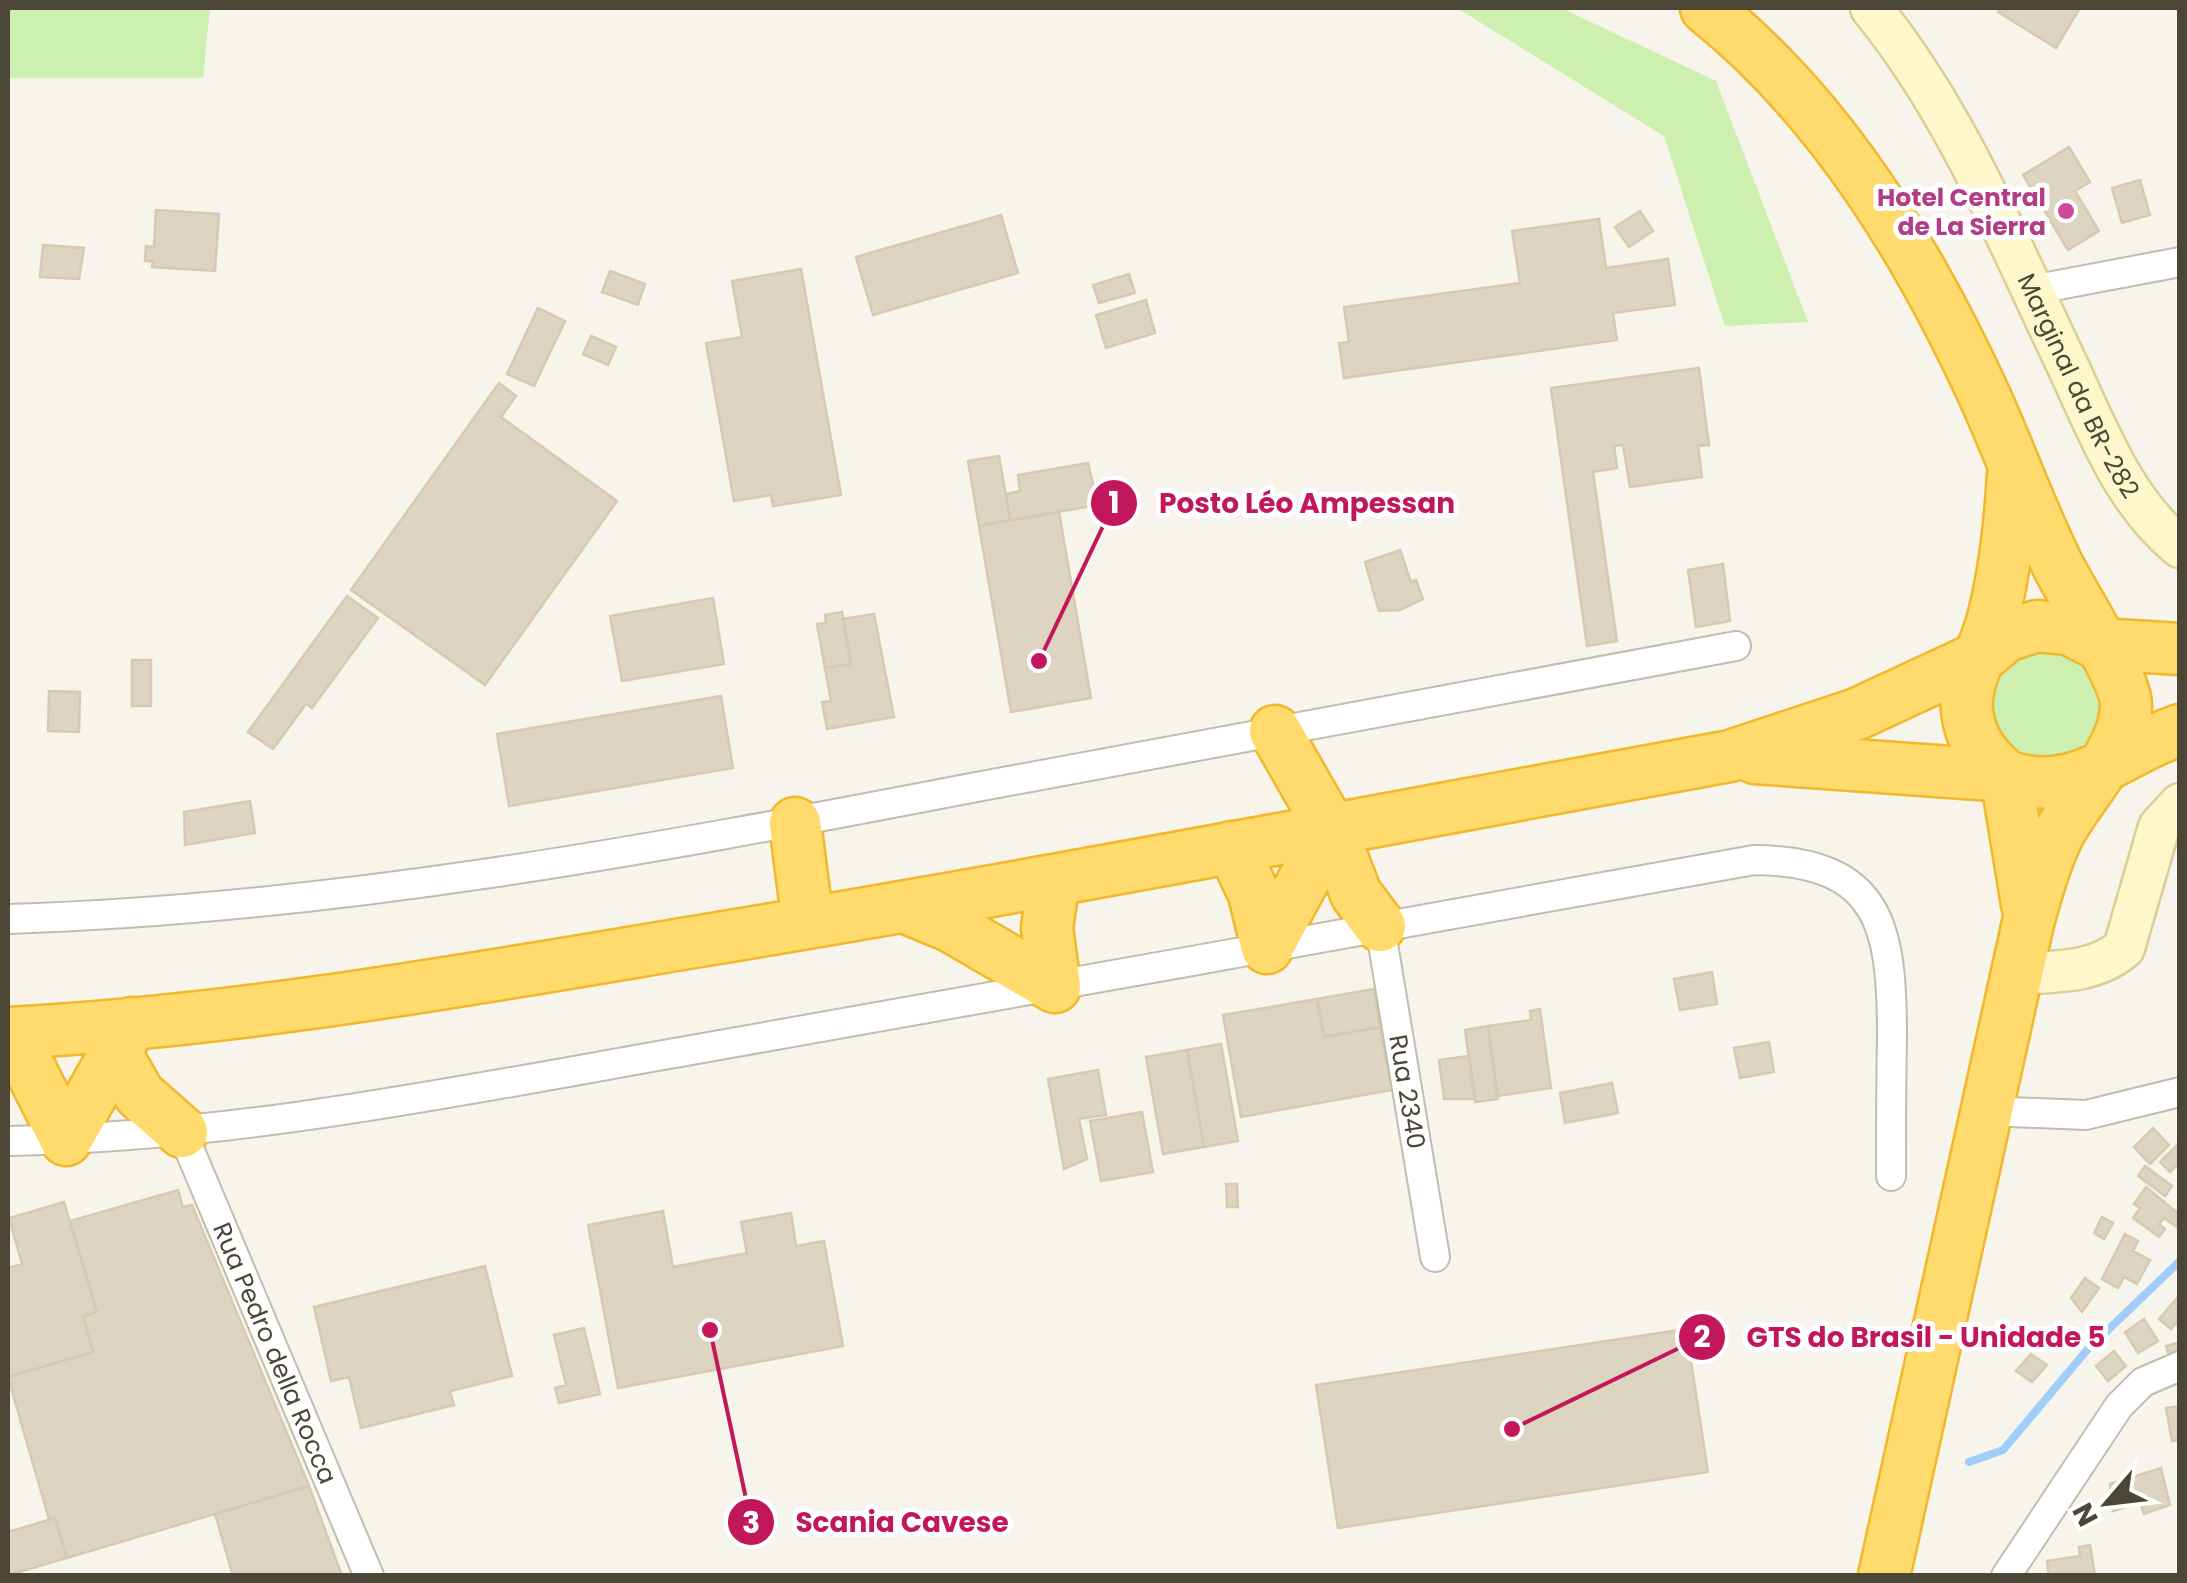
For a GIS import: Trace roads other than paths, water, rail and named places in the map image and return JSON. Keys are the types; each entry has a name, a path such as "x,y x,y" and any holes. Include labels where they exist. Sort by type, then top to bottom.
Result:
{"highway":[{"path":"1706,8 1782,79 1840,148"},
{"path":"1751,8 1928,286 2098,644 2118,671 2126,704 2120,736 2056,839 2028,923 1884,1576"},
{"path":"2013,465 2008,543 1966,708 1972,735 1986,758 2006,776 2028,923"},
{"path":"66,1140 10,1033 123,1037 904,907 1730,756 1857,714 1982,656 2006,636 2037,626 2069,629 2098,644 2180,649"},
{"path":"1730,756 2006,776 2056,786 2180,730"},
{"path":"1275,731 1331,830 1356,894 1380,926"},
{"path":"795,823 808,923"},
{"path":"1267,948 1331,830"},
{"path":"1232,847 1254,894 1267,948"},
{"path":"1054,880 1047,928 1055,987"},
{"path":"904,907 950,926 1055,987"},
{"path":"123,1037 139,1094 182,1132"},
{"path":"66,1140 123,1037"}],"street":[{"name":"Marginal da BR-282","path":"1870,8 1934,97 2119,474 2154,526 2180,547"},
{"path":"2032,290 2180,262"},
{"path":"8,919 121,915 308,898 508,871 795,823 1736,646"},
{"path":"2017,974 2086,969 2110,961 2124,948 2159,827 2180,804"},
{"path":"8,1141 182,1132 467,1089 1754,860 1795,860 1828,870 1857,890 1880,921 1892,965 1891,1176"},
{"name":"Rua 2340","path":"1380,926 1435,1257"},
{"path":"1986,1112 2086,1115 2180,1092"},
{"name":"Rua Pedro della Rocca","path":"182,1132 369,1576"},
{"path":"2006,1576 2119,1406 2143,1382 2180,1366"}],"waterway":[{"path":"1969,1462 2003,1450 2087,1350 2180,1261"}],"place":[{"name":"Hotel Central de La Sierra","path":"2066,211"},
{"name":"Posto Léo Ampessan","path":"1039,661"},
{"name":"Scania Cavese","path":"710,1330"},
{"name":"GTS do Brasil - Unidade 5","path":"1512,1429"}]}
